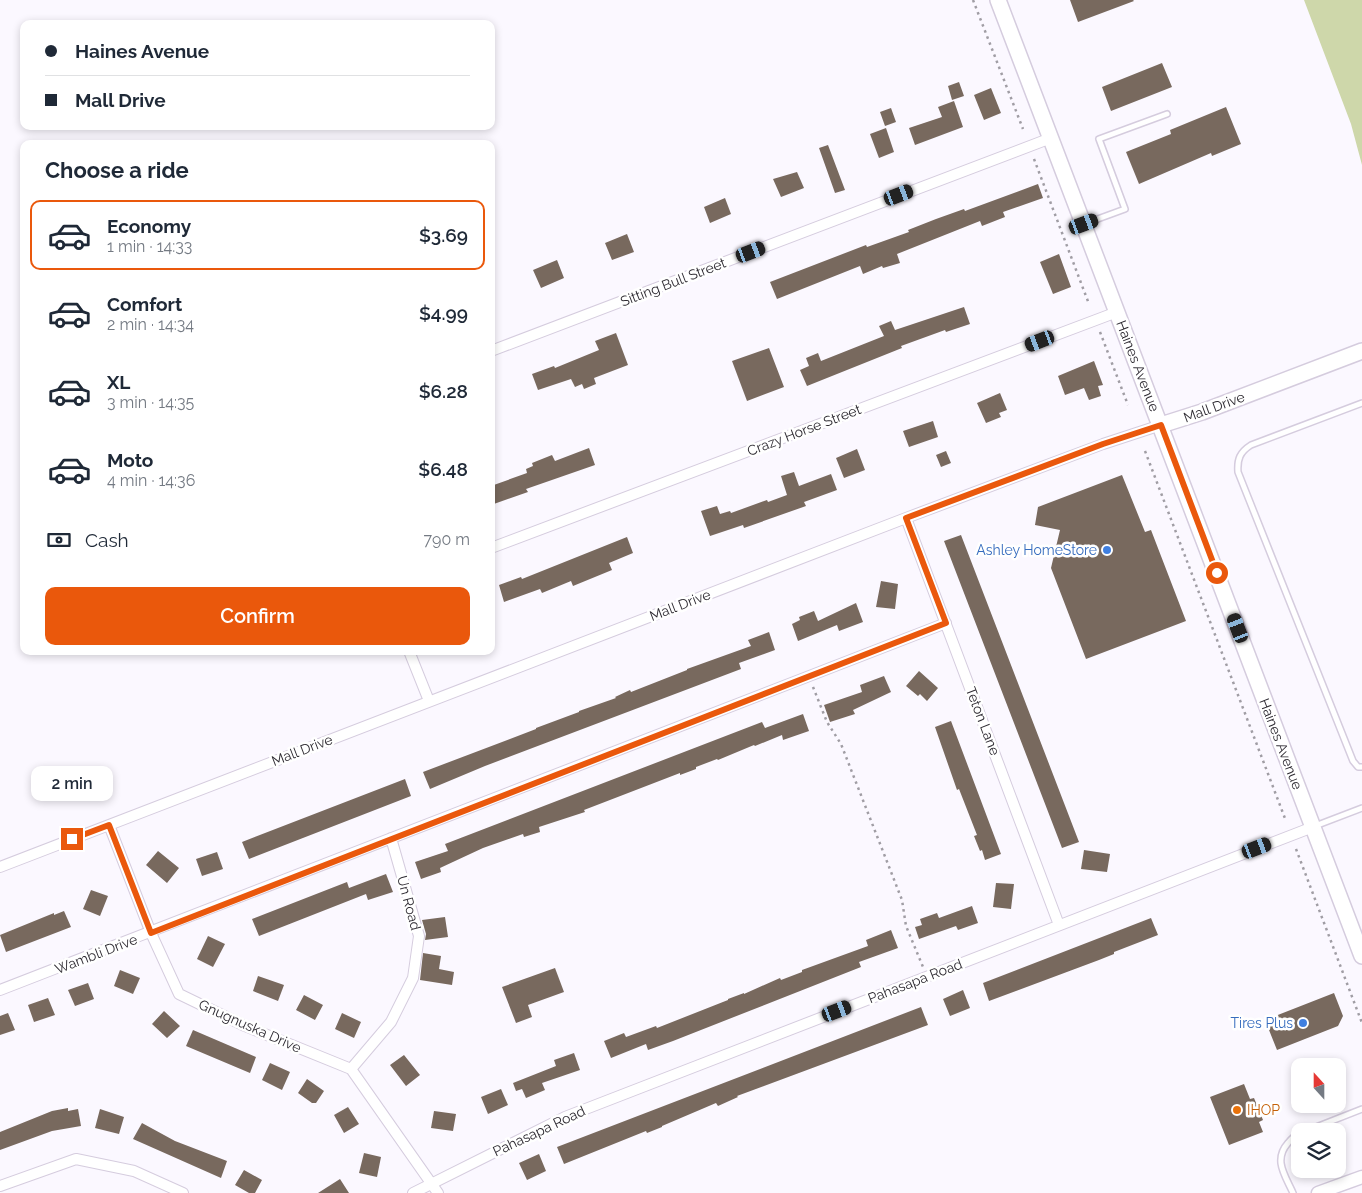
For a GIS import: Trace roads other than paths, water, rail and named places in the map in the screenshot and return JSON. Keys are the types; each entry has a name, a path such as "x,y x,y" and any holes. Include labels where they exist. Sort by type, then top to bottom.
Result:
{"main road":[{"name":"Haines Avenue","path":"998,0 1362,956"},
{"name":"Mall Drive","path":"1161,425 1202,412 1362,351"}],"street":[{"name":"Sitting Bull Street","path":"495,349 1051,138"},
{"name":"Crazy Horse Street","path":"495,546 1117,312"},
{"name":"Mall Drive","path":"0,867 906,518 1103,444 1161,425"},
{"name":"Teton Lane","path":"906,518 1059,925"},
{"name":"Wambli Drive","path":"0,990 946,623"},
{"path":"411,655 429,701"},
{"name":"Gnugnuska Drive","path":"109,825 151,933 179,994 245,1026 351,1069"},
{"name":"Pahasapa Road","path":"413,1193 565,1117 1313,827"},
{"name":"Un Road","path":"351,1069 391,1022 413,978 418,936 391,838"},
{"path":"351,1069 438,1193"},
{"path":"0,1186 76,1159 134,1171 183,1193"},
{"path":"1318,1193 1362,1176"}],"lane":[{"path":"1084,224 1125,209 1099,139 1167,114"},
{"path":"1362,403 1251,445 1242,451 1237,462 1238,472 1352,761 1362,768"},
{"path":"1313,827 1362,808"},
{"path":"1326,1123 1362,1109"},
{"path":"1291,1138 1281,1151 1280,1162 1294,1193"}],"place":[{"name":"Ashley HomeStore","path":"1107,550"},
{"name":"Tires Plus","path":"1303,1023"},
{"name":"IHOP","path":"1237,1110"}]}
